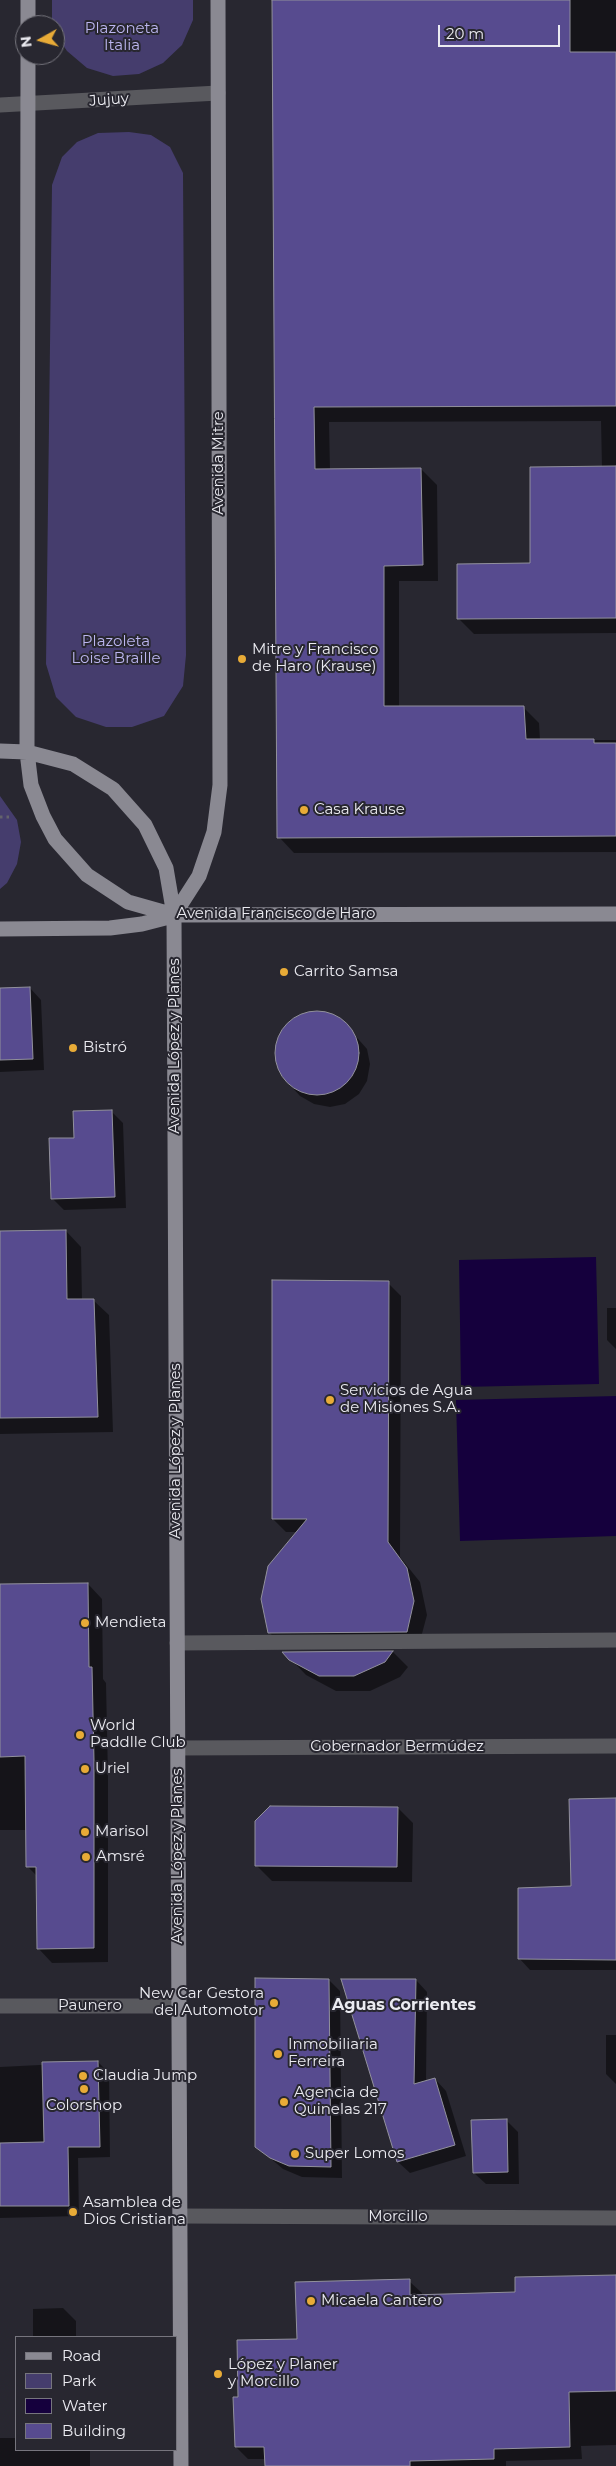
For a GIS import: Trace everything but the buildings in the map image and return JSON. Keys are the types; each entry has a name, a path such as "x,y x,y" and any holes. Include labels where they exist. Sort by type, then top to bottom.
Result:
{"main road":[{"path":"28,0 28,15"},
{"name":"Avenida Mitre","path":"174,916 198,876 214,832 220,785 218,0"},
{"path":"27,752 28,65"},
{"name":"Avenida López y Planes","path":"0,751 27,752 73,764 113,789 145,825 166,868 174,916 181,2466"},
{"name":"Avenida Francisco de Haro","path":"27,752 31,784 43,816 55,839 87,875 128,902 174,916 616,914"},
{"path":"0,929 110,928 142,924 174,916"}],"street":[{"name":"Jujuy","path":"0,105 28,105 218,93"},
{"path":"177,1643 616,1640"},
{"name":"Gobernador Bermúdez","path":"178,1748 616,1746"},
{"name":"Paunero","path":"0,2006 179,2006"},
{"name":"Morcillo","path":"180,2216 616,2218"}],"green space":[{"name":"Plazoneta Italia","path":"52,0 193,0 193,20 182,45 163,63 139,74 113,76 87,68 65,48 65,15 52,15"},
{"name":"Plazoleta Loise Braille","path":"129,132 151,135 170,147 183,173 186,655 183,686 164,716 132,727 106,727 76,717 56,697 46,664 52,185 62,157 77,142 98,133"},
{"path":"0,796 17,820 21,842 17,864 7,883 0,889"}],"water":[{"path":"596,1257 599,1384 461,1387 459,1260"},
{"path":"616,1396 616,1536 460,1541 456,1400"}],"place":[{"name":"Mitre y Francisco de Haro (Krause)","path":"242,659"},
{"name":"Casa Krause","path":"304,810"},
{"name":"Carrito Samsa","path":"284,972"},
{"name":"Bistró","path":"73,1048"},
{"name":"Servicios de Agua de Misiones S.A.","path":"330,1400"},
{"name":"Mendieta","path":"85,1623"},
{"name":"World Paddlle Club","path":"80,1735"},
{"name":"Uriel","path":"85,1769"},
{"name":"Marisol","path":"85,1832"},
{"name":"Amsré","path":"86,1857"},
{"name":"New Car Gestora del Automotor","path":"274,2003"},
{"name":"Inmobiliaria Ferreira","path":"278,2054"},
{"name":"Claudia Jump","path":"83,2076"},
{"name":"Colorshop","path":"84,2089"},
{"name":"Agencia de Quinelas 217","path":"284,2102"},
{"name":"Super Lomos","path":"295,2154"},
{"name":"Asamblea de Dios Cristiana","path":"73,2212"},
{"name":"Micaela Cantero","path":"311,2301"},
{"name":"López y Planer y Morcillo","path":"218,2374"}],"district":[{"name":"Aguas Corrientes","path":"404,2005"}]}
